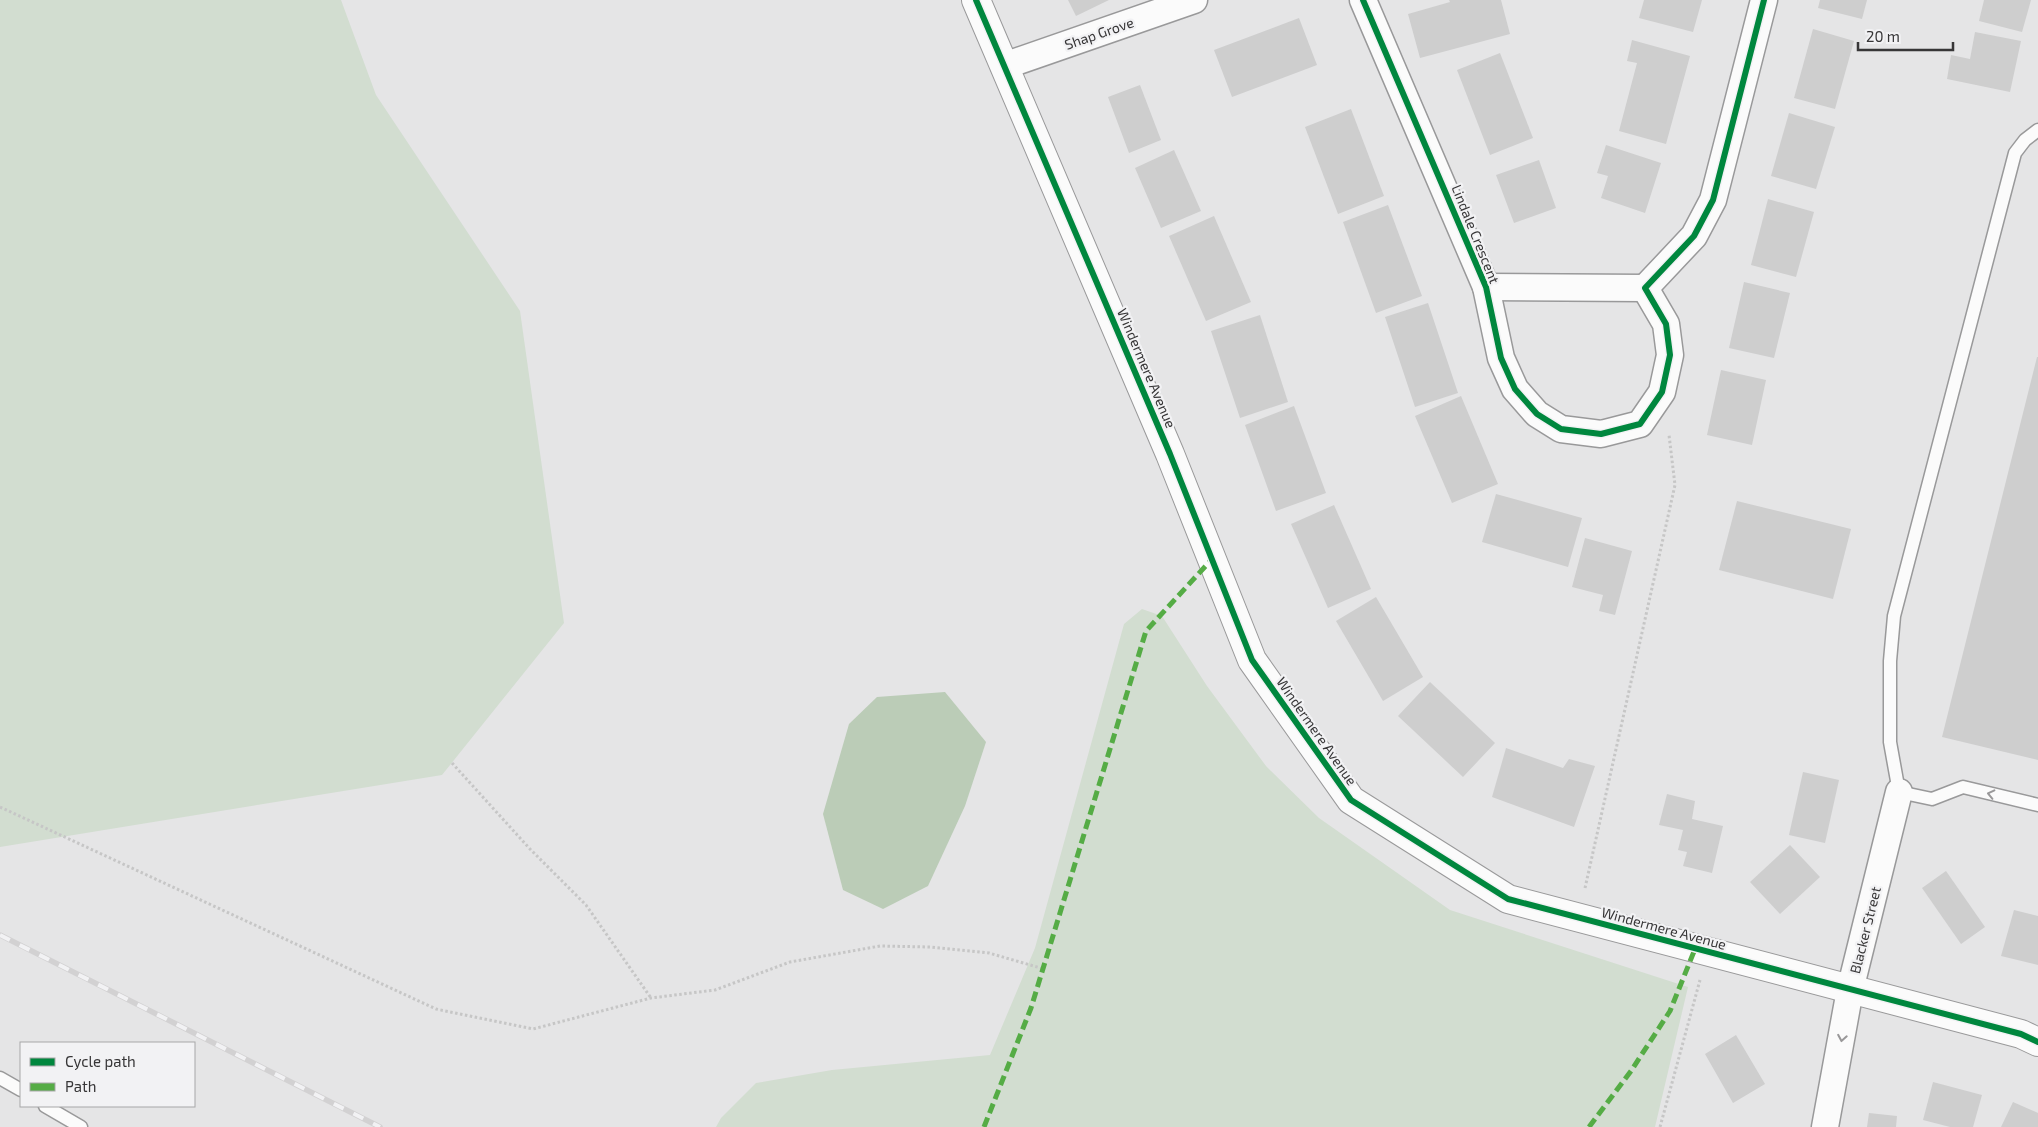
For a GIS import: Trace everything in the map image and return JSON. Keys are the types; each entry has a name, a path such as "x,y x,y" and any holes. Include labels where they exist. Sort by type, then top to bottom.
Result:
{"street":[{"name":"Windermere Avenue","path":"976,0 1170,454 1252,660 1351,800 1508,899 2021,1034 2038,1042"},
{"name":"Shap Grove","path":"1004,66 1194,0"},
{"name":"Lindale Crescent","path":"1364,0 1486,287 1501,358 1516,389 1537,414 1561,429 1601,434 1640,424 1662,392 1670,355 1666,324 1645,288"},
{"path":"1486,287 1645,288 1694,236 1713,200 1764,0"},
{"name":"Blacker Street","path":"1826,1127 1850,990 1900,792"}],"lane":[{"path":"2038,130 2025,140 2015,153 1894,616 1890,661 1890,742 1900,792 1932,799 1963,787 2038,805"},
{"path":"0,1078 20,1089"},
{"path":"47,1107 82,1127"}],"path":[{"path":"1578,918 1675,484 1668,430 1646,414"},
{"path":"452,763 530,849 586,905 651,998"},
{"path":"0,807 436,1009 534,1029 651,998 715,990 790,962 880,946 931,947 989,953 1044,969"},
{"path":"1660,1127 1708,952"}],"shaded area":[{"path":"0,0 341,0 376,95 520,311 564,623 442,775 0,847"},
{"path":"1142,609 1162,616 1207,686 1266,766 1319,818 1450,910 1688,987 1655,1127 716,1127 721,1118 756,1083 832,1070 990,1055 1035,948 1124,624"}],"green space":[{"path":"945,692 986,742 965,806 928,886 883,909 843,890 823,814 849,724 877,697"}],"building":[{"path":"1068,0 1109,0 1076,16"},
{"path":"1449,0 1501,0 1510,34 1420,58 1408,14 1450,2"},
{"path":"1644,0 1702,0 1693,32 1639,18"},
{"path":"1820,0 1867,0 1862,19 1818,8"},
{"path":"1984,0 2031,0 2022,32 1979,21"},
{"path":"1299,18 1317,65 1232,97 1214,50"},
{"path":"1813,29 1854,41 1835,109 1794,98"},
{"path":"1975,32 2021,41 2010,92 1947,79 1951,55 1970,59"},
{"path":"1632,40 1690,56 1666,144 1619,131 1637,63 1627,61"},
{"path":"1500,53 1533,138 1490,155 1457,70"},
{"path":"1140,85 1161,140 1129,153 1108,97"},
{"path":"1351,109 1384,196 1338,214 1305,127"},
{"path":"1789,113 1835,127 1816,189 1771,176"},
{"path":"1606,145 1661,163 1645,213 1601,198 1608,176 1597,173"},
{"path":"1174,150 1201,211 1161,228 1135,168"},
{"path":"1539,160 1556,208 1514,223 1496,175"},
{"path":"1768,199 1814,212 1796,277 1751,265"},
{"path":"1388,205 1422,296 1376,313 1343,222"},
{"path":"1214,216 1251,302 1206,321 1169,236"},
{"path":"1744,282 1790,293 1774,358 1729,348"},
{"path":"1428,303 1458,393 1415,407 1385,317"},
{"path":"1260,315 1288,402 1240,418 1211,331"},
{"path":"2038,357 2038,760 1942,737"},
{"path":"1721,370 1766,380 1752,445 1707,435"},
{"path":"1461,396 1498,484 1452,503 1415,416"},
{"path":"1294,406 1326,493 1276,511 1245,425"},
{"path":"1496,494 1582,518 1568,567 1482,542"},
{"path":"1737,501 1851,529 1833,599 1719,570"},
{"path":"1334,505 1371,589 1328,608 1291,524"},
{"path":"1585,538 1632,551 1615,615 1599,611 1603,595 1572,587"},
{"path":"1376,597 1423,677 1383,701 1336,621"},
{"path":"1430,682 1495,743 1463,777 1398,716"},
{"path":"1506,748 1563,768 1569,759 1595,766 1574,827 1492,797"},
{"path":"1803,772 1839,780 1825,843 1789,835"},
{"path":"1667,794 1695,801 1692,819 1723,826 1712,873 1683,866 1687,852 1678,850 1683,830 1659,825"},
{"path":"1790,845 1820,877 1780,914 1750,882"},
{"path":"1946,871 1985,927 1961,944 1922,888"},
{"path":"2014,910 2038,916 2038,965 2001,956"},
{"path":"1736,1035 1765,1084 1733,1103 1705,1054"},
{"path":"1933,1082 1982,1095 1973,1127 1950,1127 1923,1120"},
{"path":"2013,1102 2038,1113 2038,1127 2001,1127"},
{"path":"1869,1113 1897,1116 1896,1127 1867,1127"}],"railway":[{"path":"0,935 380,1127"}],"marked path":[{"path":"984,1127 1031,1008 1146,631 1212,559"},
{"path":"1589,1127 1631,1071 1670,1011 1695,949"}],"cycle path":[{"path":"976,0 1170,454 1252,660 1351,800 1508,899 2021,1034 2038,1042"},
{"path":"1363,0 1486,287 1501,358 1515,389 1537,414 1561,429 1601,434 1640,424 1662,392 1670,355 1666,324 1645,288 1694,236 1713,200 1764,0"}]}
